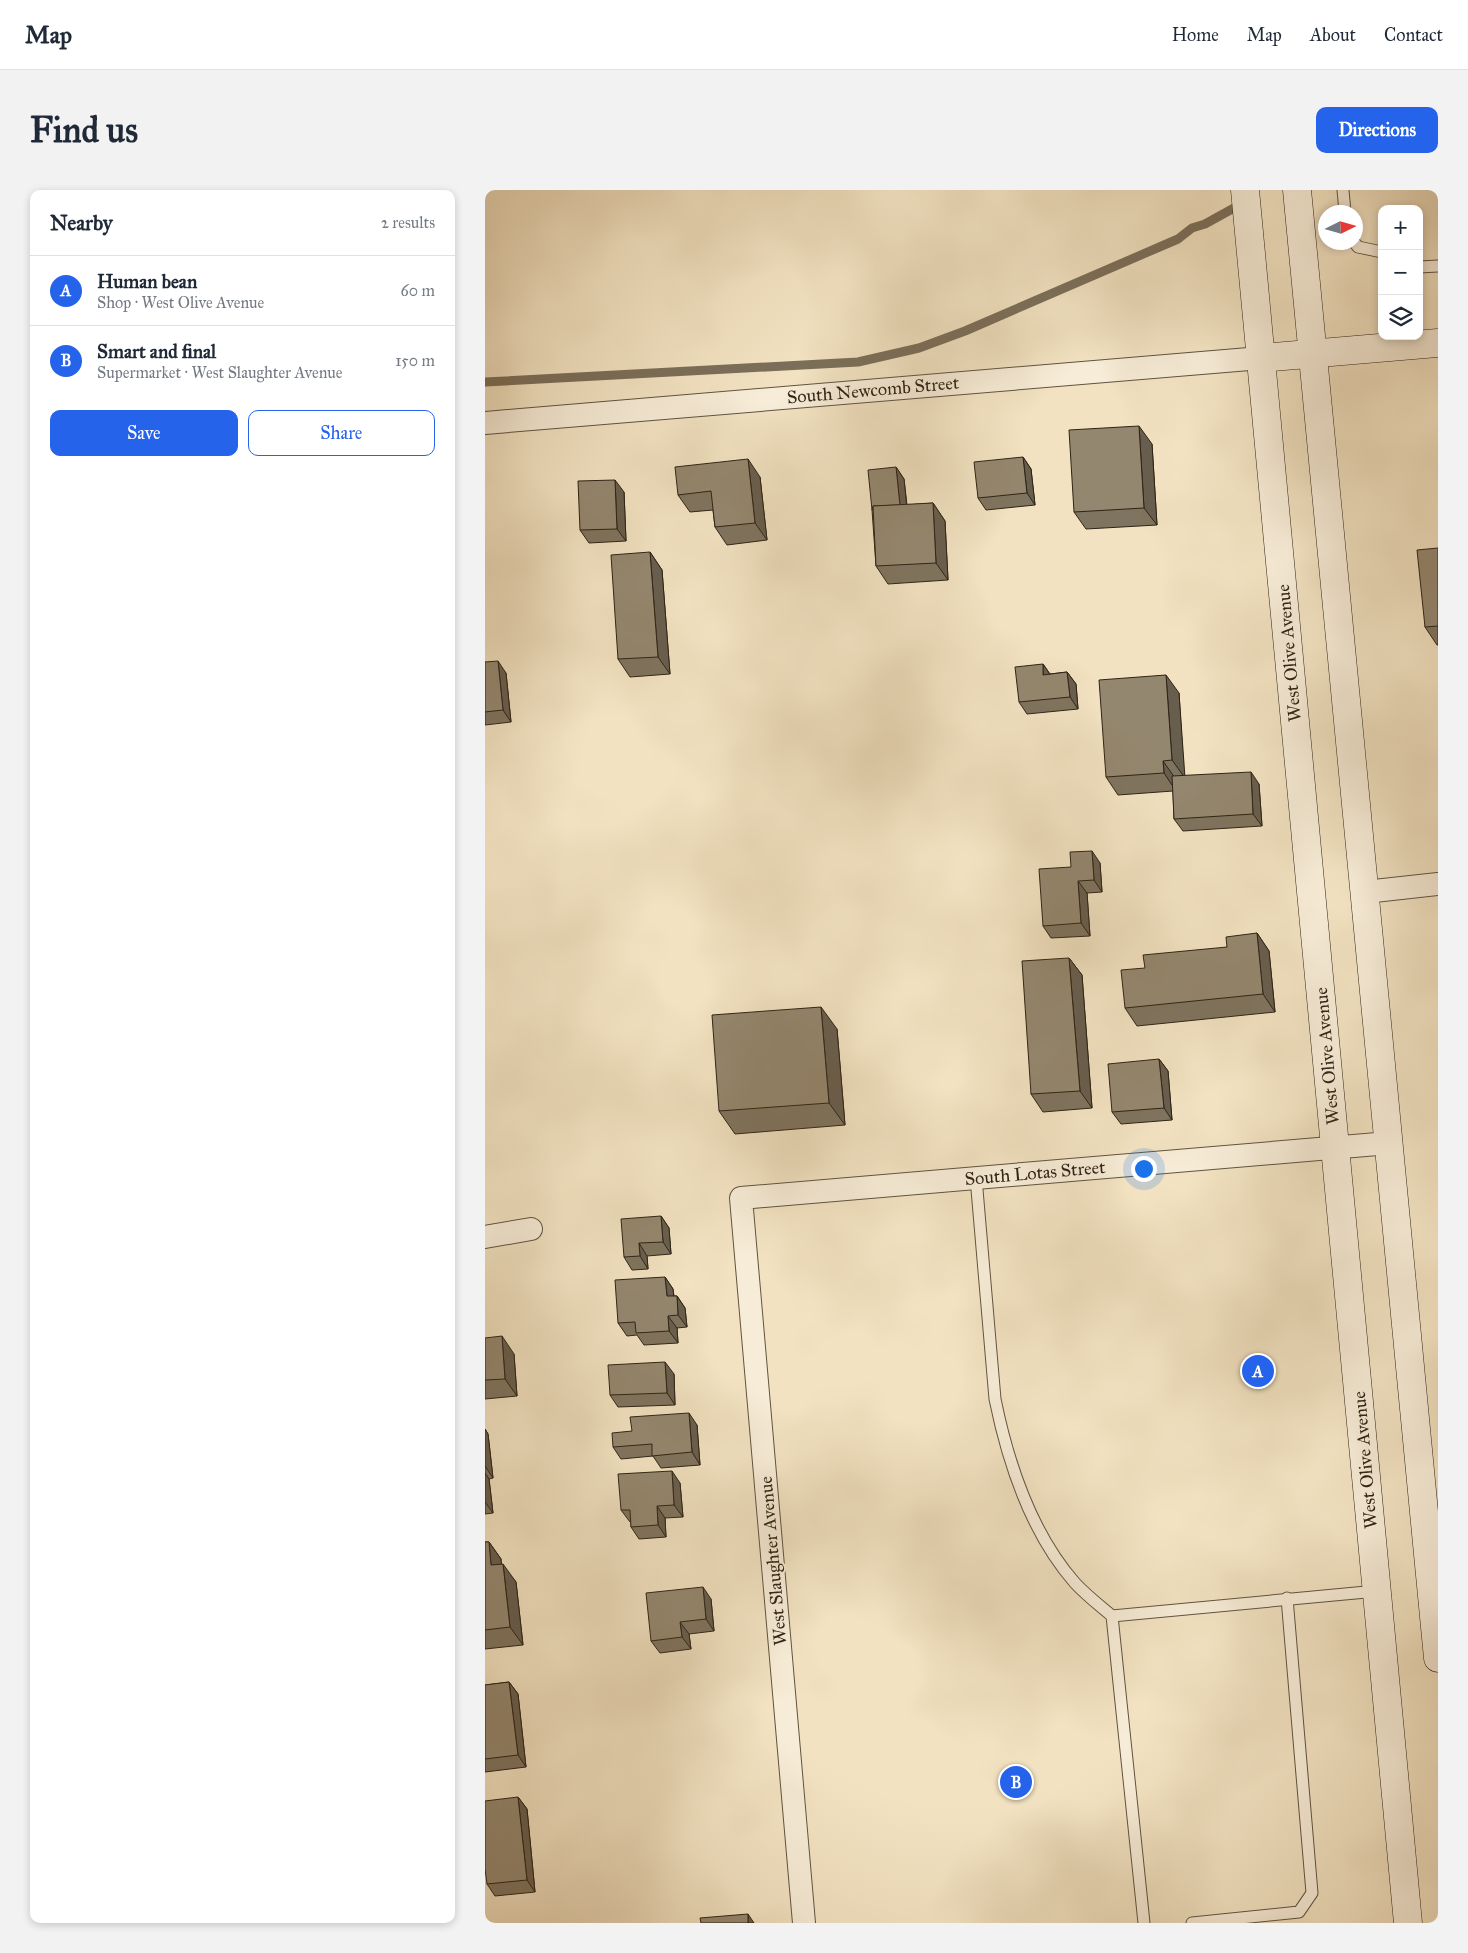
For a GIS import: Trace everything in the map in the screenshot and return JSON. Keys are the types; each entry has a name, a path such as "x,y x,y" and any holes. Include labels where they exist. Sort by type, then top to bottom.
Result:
{"main road":[{"name":"West Olive Avenue","path":"1245,190 1408,1923"},
{"path":"1297,190 1438,1658"},
{"path":"1261,358 1397,341 1438,343"}],"street":[{"name":"South Newcomb Street","path":"485,423 1261,358"},
{"path":"1365,892 1438,884"},
{"name":"South Lotas Street","path":"741,1198 1389,1143"},
{"name":"West Slaughter Avenue","path":"741,1198 804,1923"},
{"path":"485,1237 531,1229"}],"lane":[{"path":"1343,190 1344,205"},
{"path":"1363,248 1378,251"},
{"path":"1423,267 1438,266"},
{"path":"976,1178 995,1399 1002,1434 1028,1504 1048,1547 1074,1582 1112,1616 1143,1923"},
{"path":"1112,1616 1377,1591"},
{"path":"1192,1923 1299,1912 1312,1893 1287,1598"}],"building":[{"path":"1139,426 1144,508 1074,512 1069,430"},
{"path":"1023,457 1027,493 978,498 974,462"},
{"path":"748,459 755,523 715,527 711,491 678,495 675,467"},
{"path":"896,467 900,505 873,506 872,510 868,470"},
{"path":"615,480 617,529 580,530 578,481"},
{"path":"933,503 936,563 876,566 873,506"},
{"path":"1438,548 1438,626 1425,627 1417,550"},
{"path":"650,552 658,657 618,659 611,555"},
{"path":"498,661 503,710 485,712 485,662"},
{"path":"1043,664 1043,675 1067,672 1070,697 1019,702 1015,667"},
{"path":"1166,675 1172,760 1163,761 1164,773 1106,777 1099,680"},
{"path":"1251,772 1253,814 1174,819 1172,776"},
{"path":"1092,851 1094,880 1078,881 1081,923 1043,926 1039,869 1071,867 1070,852"},
{"path":"1257,933 1263,994 1125,1008 1121,970 1145,968 1143,955 1227,947 1226,937"},
{"path":"1069,958 1080,1091 1031,1094 1022,961"},
{"path":"821,1007 829,1103 719,1111 712,1015"},
{"path":"1159,1059 1164,1108 1112,1112 1108,1064"},
{"path":"661,1216 663,1242 639,1243 640,1256 624,1257 621,1219"},
{"path":"665,1277 667,1296 677,1296 678,1315 668,1316 669,1331 636,1333 635,1322 618,1323 615,1280"},
{"path":"502,1336 505,1379 485,1380 485,1338"},
{"path":"665,1362 667,1393 610,1395 608,1365"},
{"path":"689,1413 692,1452 652,1456 652,1444 613,1447 612,1433 632,1431 630,1417"},
{"path":"672,1471 674,1505 657,1506 658,1525 631,1527 630,1510 621,1510 618,1474"},
{"path":"485,1542 489,1542 491,1565 503,1564 510,1627 485,1630"},
{"path":"703,1587 706,1619 680,1622 682,1637 651,1641 646,1593"},
{"path":"509,1682 518,1755 485,1759 485,1685"},
{"path":"518,1797 527,1880 487,1884 485,1869 485,1801"},
{"path":"748,1914 748,1923 701,1923 700,1918"}],"waterway":[{"path":"485,382 858,362 919,348 965,331 1178,239 1192,228 1205,224 1243,203"}],"place":[{"name":"Human bean","path":"1258,1371"},
{"name":"Smart and final","path":"1016,1782"}]}
